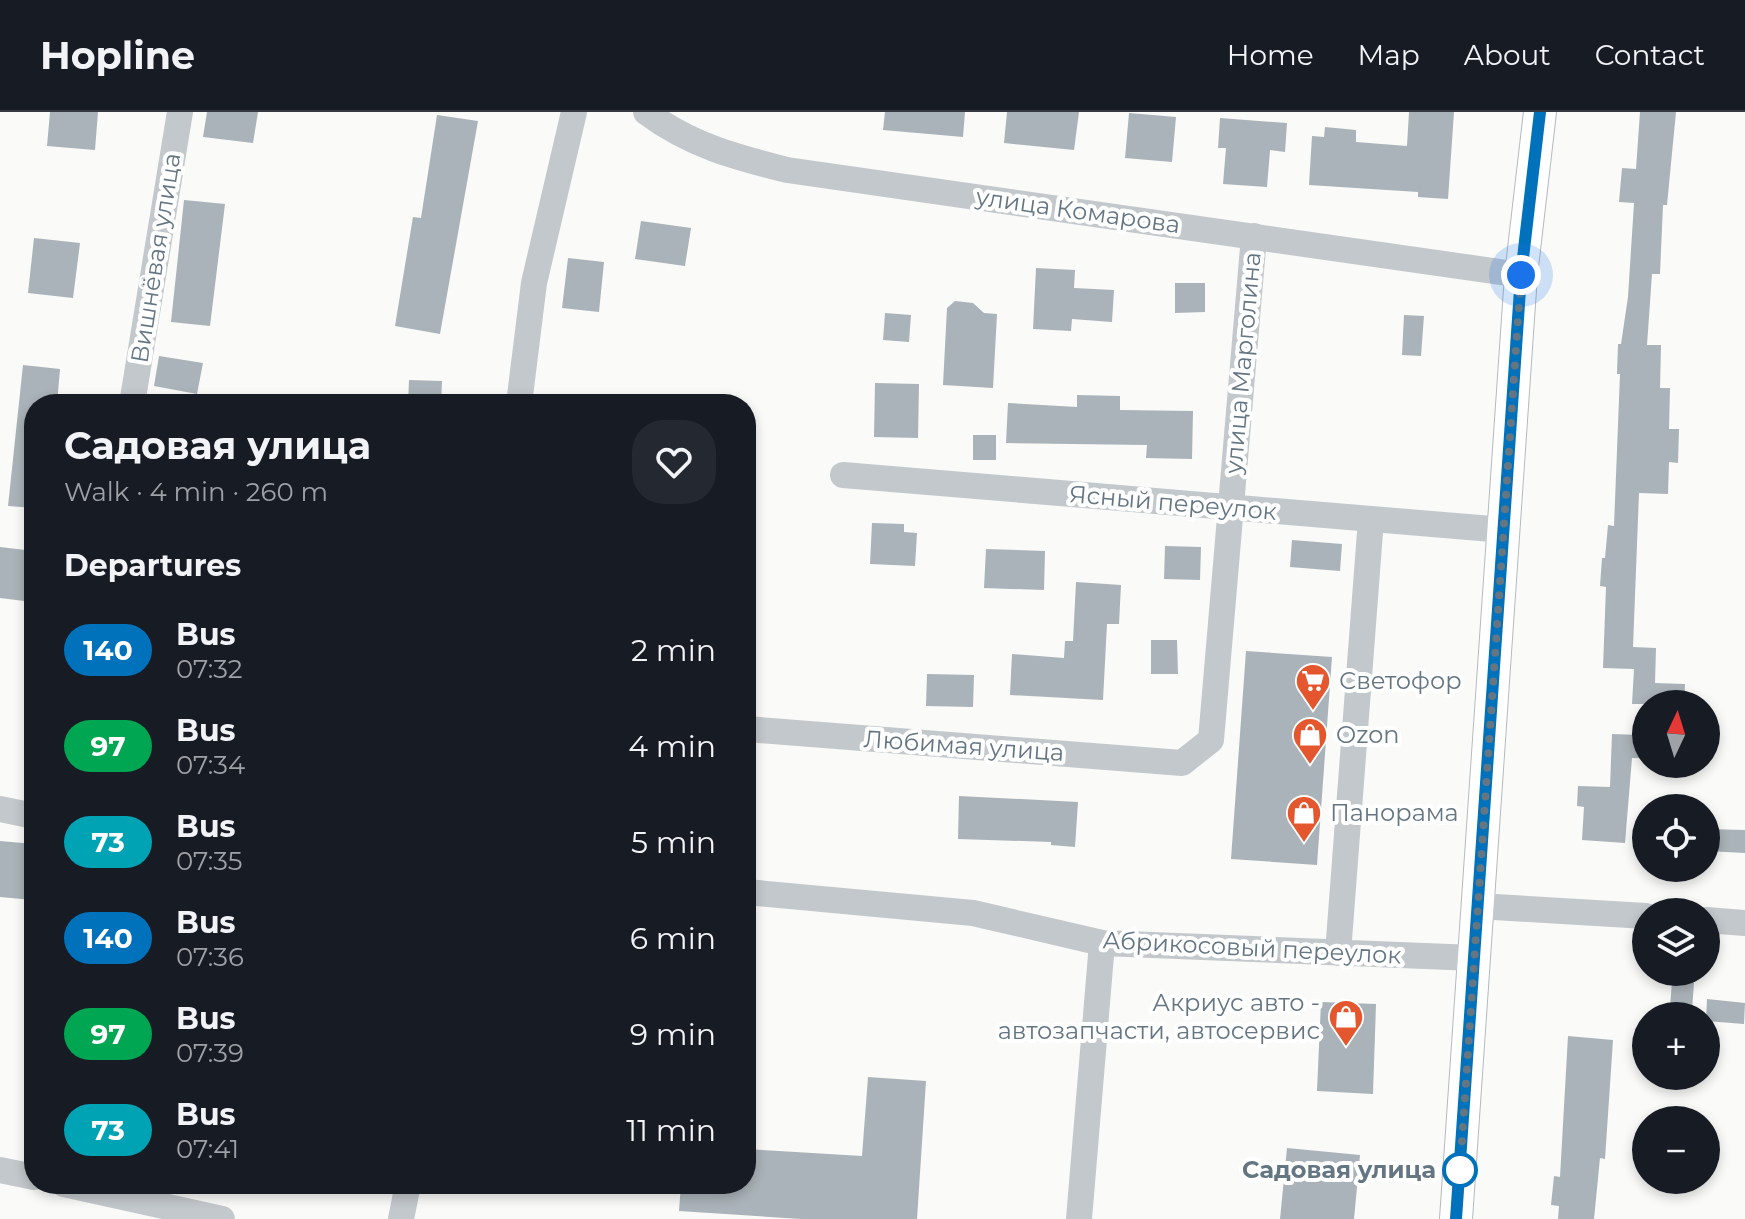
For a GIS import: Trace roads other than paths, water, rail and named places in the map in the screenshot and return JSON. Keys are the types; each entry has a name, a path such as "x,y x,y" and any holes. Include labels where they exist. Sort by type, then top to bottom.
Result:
{"main road":[{"path":"1456,1219 1521,275 1540,112"}],"street":[{"name":"Вишнёвая улица","path":"134,394 180,112"},
{"path":"520,394 534,283 574,112"},
{"name":"улица Комарова","path":"646,112 676,134 723,155 787,170 1521,275"},
{"name":"улица Марголина","path":"1182,763 1211,740 1254,236"},
{"name":"Ясный переулок","path":"843,475 1504,530"},
{"path":"1338,953 1371,519"},
{"name":"Любимая улица","path":"756,730 1182,763"},
{"path":"0,809 24,814"},
{"name":"Абрикосовый переулок","path":"756,893 973,913 1102,943 1474,958"},
{"path":"1478,906 1632,915"},
{"path":"1720,921 1745,923"},
{"path":"1079,1219 1102,943"},
{"path":"0,1170 24,1175"},
{"path":"109,1194 222,1219"},
{"path":"401,1219 406,1194"}],"place":[{"name":"Светофор","path":"1313,712"},
{"name":"Ozon","path":"1310,766"},
{"name":"Панорама","path":"1304,844"},
{"name":"Акриус авто - автозапчасти, автосервис","path":"1346,1048"},
{"name":"Садовая улица","path":"1460,1170"}]}
